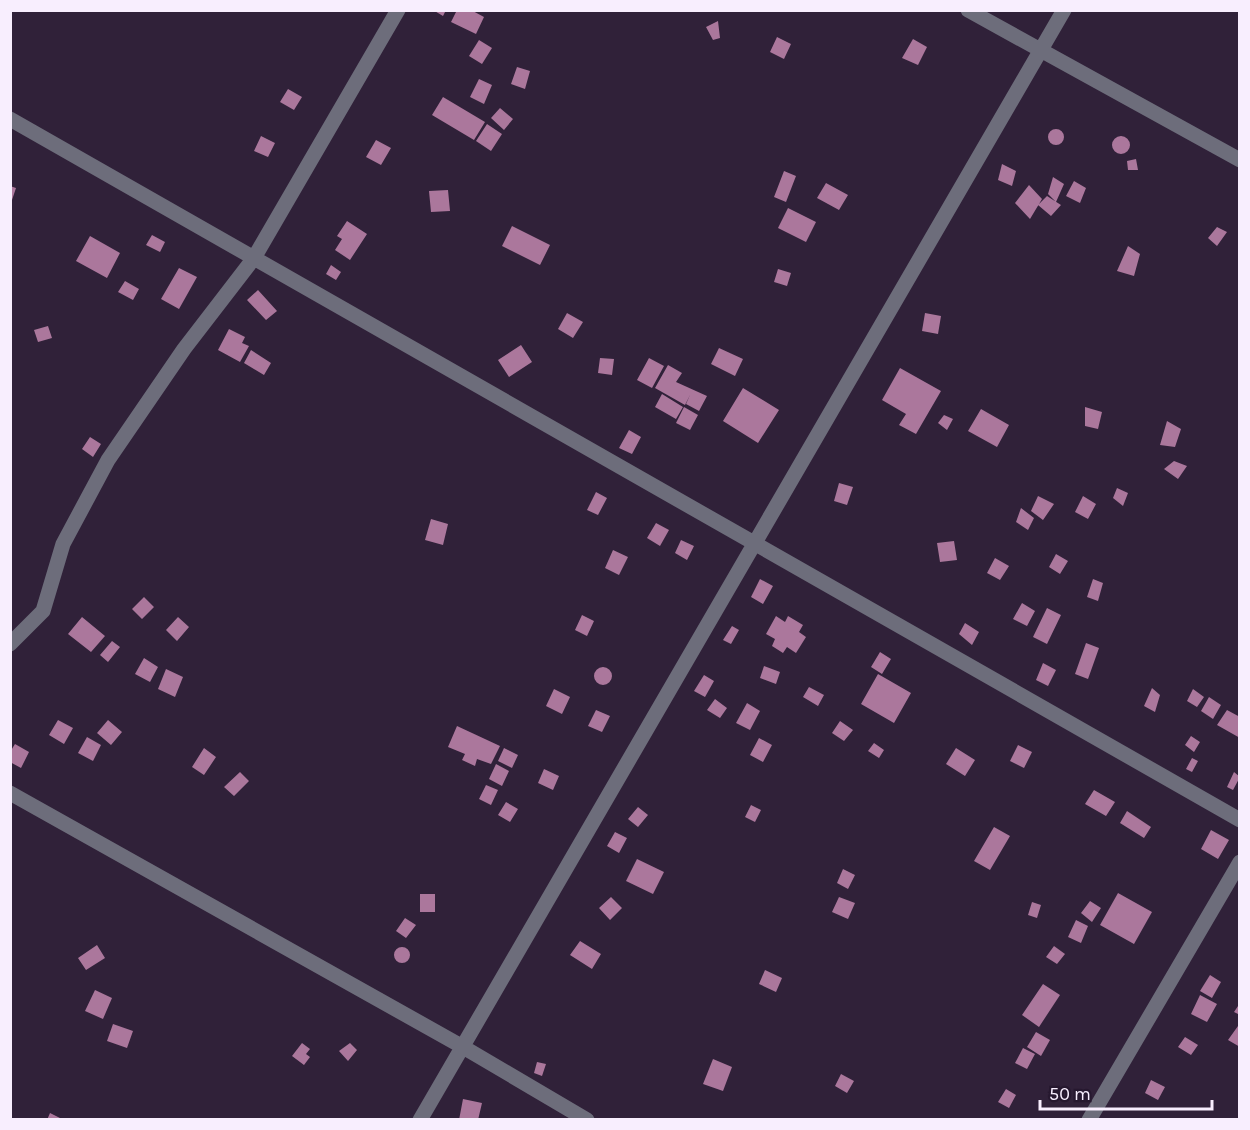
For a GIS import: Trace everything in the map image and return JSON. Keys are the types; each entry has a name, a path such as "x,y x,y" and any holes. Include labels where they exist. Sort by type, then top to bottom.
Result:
{"street":[{"path":"10,644 43,611 63,544 108,460 184,349 254,258 398,10"},
{"path":"968,10 1239,160"},
{"path":"420,1119 1064,10"},
{"path":"10,119 1239,820"},
{"path":"10,793 587,1119"},
{"path":"1089,1119 1239,862"}],"building":[{"path":"433,10 446,10 443,16"},
{"path":"457,10 471,10 484,17 476,34 451,22"},
{"path":"718,21 720,38 713,40 706,27"},
{"path":"777,37 791,44 784,59 770,52"},
{"path":"913,39 927,47 918,65 902,58"},
{"path":"479,40 492,48 482,64 469,56"},
{"path":"517,67 530,71 525,89 511,84"},
{"path":"479,79 492,85 484,104 470,97"},
{"path":"288,89 302,97 294,110 280,102"},
{"path":"443,97 485,122 474,140 432,115"},
{"path":"500,108 513,119 504,130 491,118"},
{"path":"487,124 502,134 491,151 476,141"},
{"path":"1053,129 1059,129 1064,137 1062,143 1053,145 1048,140 1048,134"},
{"path":"261,136 275,143 268,157 254,151"},
{"path":"1121,136 1129,141 1130,145 1125,153 1121,154 1113,149 1112,145 1117,137"},
{"path":"376,140 391,148 381,165 366,157"},
{"path":"1136,159 1138,170 1128,170 1127,161"},
{"path":"1002,164 1016,171 1012,186 998,180"},
{"path":"784,171 796,176 786,202 774,197"},
{"path":"1053,177 1064,184 1056,202 1048,194"},
{"path":"1074,181 1086,188 1080,203 1066,196"},
{"path":"826,183 848,195 839,210 817,198"},
{"path":"1029,185 1042,199 1030,219 1015,203"},
{"path":"10,186 16,188 11,203 10,203"},
{"path":"448,190 450,211 431,212 429,191"},
{"path":"1047,196 1061,205 1051,216 1038,205"},
{"path":"788,208 816,222 806,242 778,228"},
{"path":"347,221 367,234 350,260 335,250 342,239 337,236"},
{"path":"512,226 550,245 540,265 502,246"},
{"path":"1217,227 1227,232 1217,246 1208,238"},
{"path":"152,235 165,242 160,252 146,245"},
{"path":"90,236 120,253 107,278 76,261"},
{"path":"1128,246 1140,254 1134,276 1117,271"},
{"path":"331,265 341,272 336,280 326,274"},
{"path":"179,268 197,277 179,309 161,299"},
{"path":"778,269 791,273 787,286 774,282"},
{"path":"125,281 139,289 133,300 118,292"},
{"path":"258,290 277,311 266,320 247,300"},
{"path":"567,313 583,322 573,338 558,329"},
{"path":"925,313 941,316 938,334 922,331"},
{"path":"48,326 52,338 38,342 34,330"},
{"path":"229,329 245,337 242,343 249,346 240,362 218,350"},
{"path":"521,345 532,362 509,377 498,360"},
{"path":"719,348 743,359 735,376 711,364"},
{"path":"251,350 271,363 264,375 244,363"},
{"path":"600,358 614,359 612,375 598,373"},
{"path":"649,358 664,366 652,388 637,380"},
{"path":"668,365 682,373 676,382 707,396 699,411 686,404 690,395 685,405 655,388"},
{"path":"900,368 941,391 916,434 899,425 906,414 882,400"},
{"path":"743,388 779,410 758,443 723,421"},
{"path":"662,394 683,407 676,419 655,407"},
{"path":"684,407 698,415 690,430 676,423"},
{"path":"1085,407 1102,412 1098,429 1085,426"},
{"path":"981,409 1009,425 997,447 968,431"},
{"path":"944,415 953,419 947,430 938,423"},
{"path":"1167,421 1181,429 1175,447 1160,445"},
{"path":"629,430 641,437 632,454 619,448"},
{"path":"90,437 101,444 93,457 82,449"},
{"path":"1174,461 1187,466 1178,479 1164,469"},
{"path":"839,483 853,487 847,505 834,501"},
{"path":"1117,488 1128,493 1123,506 1113,498"},
{"path":"596,492 607,498 598,515 587,510"},
{"path":"1038,496 1054,504 1043,520 1031,511"},
{"path":"1083,496 1096,504 1088,519 1075,512"},
{"path":"1021,508 1034,518 1028,530 1016,522"},
{"path":"431,519 448,524 443,545 425,540"},
{"path":"656,523 669,530 660,546 647,538"},
{"path":"681,540 694,546 687,560 675,553"},
{"path":"954,541 957,560 940,562 937,543"},
{"path":"613,550 628,557 619,575 605,568"},
{"path":"1056,554 1068,561 1060,574 1049,567"},
{"path":"995,558 1009,566 1000,580 987,573"},
{"path":"760,579 773,586 763,604 751,597"},
{"path":"1093,579 1103,583 1098,601 1087,597"},
{"path":"144,597 154,607 142,619 132,609"},
{"path":"1022,603 1035,611 1027,626 1013,619"},
{"path":"1047,608 1061,615 1047,644 1033,637"},
{"path":"582,615 594,621 587,636 575,630"},
{"path":"776,616 785,622 788,616 803,625 799,632 806,637 796,653 787,647 783,653 772,646 775,639 766,634"},
{"path":"82,617 105,636 91,652 68,634"},
{"path":"178,617 189,627 177,641 166,630"},
{"path":"965,623 979,632 972,645 959,634"},
{"path":"732,626 739,630 731,644 723,640"},
{"path":"112,641 120,647 108,662 100,655"},
{"path":"1086,643 1099,648 1088,679 1075,674"},
{"path":"880,652 891,659 882,674 871,667"},
{"path":"144,658 158,667 150,682 135,674"},
{"path":"1043,663 1056,670 1048,686 1036,680"},
{"path":"764,666 780,672 776,684 760,678"},
{"path":"599,667 607,667 612,672 610,683 599,685 594,680 594,672"},
{"path":"166,669 183,677 175,697 158,689"},
{"path":"878,674 911,693 894,723 861,704"},
{"path":"704,675 714,681 705,697 694,691"},
{"path":"809,687 824,695 818,706 803,697"},
{"path":"1152,688 1160,695 1155,712 1144,706"},
{"path":"554,689 570,697 562,714 546,706"},
{"path":"1193,689 1204,697 1197,707 1187,701"},
{"path":"1209,697 1221,705 1213,719 1201,711"},
{"path":"715,699 727,708 720,718 707,710"},
{"path":"747,703 760,711 750,730 736,723"},
{"path":"596,710 610,716 602,732 588,726"},
{"path":"1227,710 1240,717 1240,738 1217,725"},
{"path":"58,720 73,728 64,744 49,735"},
{"path":"108,720 122,732 111,745 97,733"},
{"path":"840,721 853,730 844,741 832,733"},
{"path":"457,726 500,746 491,764 477,759 475,766 462,760 465,754 448,747"},
{"path":"1191,736 1200,742 1194,752 1185,745"},
{"path":"87,737 101,745 93,761 78,753"},
{"path":"759,738 772,745 763,762 750,755"},
{"path":"874,743 884,750 879,758 868,751"},
{"path":"15,744 29,752 21,768 10,762 10,752"},
{"path":"1018,745 1032,752 1024,768 1010,761"},
{"path":"204,748 216,757 204,775 192,767"},
{"path":"504,748 518,755 512,768 498,761"},
{"path":"956,748 975,760 965,776 946,764"},
{"path":"1192,758 1198,761 1192,772 1186,769"},
{"path":"496,764 509,771 502,786 489,779"},
{"path":"544,769 559,776 553,790 538,783"},
{"path":"240,772 249,781 234,796 224,787"},
{"path":"1234,772 1240,777 1233,790 1227,787"},
{"path":"486,785 498,790 491,805 479,799"},
{"path":"1094,790 1115,802 1106,816 1085,804"},
{"path":"506,802 518,809 510,822 498,815"},
{"path":"751,805 761,810 755,822 745,817"},
{"path":"638,807 648,815 638,827 628,819"},
{"path":"1127,811 1151,827 1144,838 1120,823"},
{"path":"994,827 1010,836 990,870 974,861"},
{"path":"1211,830 1229,840 1218,859 1201,849"},
{"path":"615,832 627,838 619,853 607,846"},
{"path":"637,859 664,872 653,894 626,881"},
{"path":"843,869 855,875 848,889 837,883"},
{"path":"1118,893 1152,912 1134,944 1100,925"},
{"path":"420,894 435,894 435,912 420,912"},
{"path":"611,897 622,908 610,920 599,908"},
{"path":"839,897 855,903 848,919 832,912"},
{"path":"1090,901 1101,908 1092,922 1081,913"},
{"path":"1032,902 1041,905 1037,918 1028,915"},
{"path":"405,918 416,925 406,938 396,931"},
{"path":"1076,920 1088,926 1081,943 1068,937"},
{"path":"580,941 601,954 592,969 570,955"},
{"path":"97,945 105,958 86,970 78,958"},
{"path":"1054,946 1065,954 1057,964 1046,957"},
{"path":"402,947 408,949 410,955 408,961 402,963 396,961 394,955 396,949"},
{"path":"765,970 782,978 776,992 759,984"},
{"path":"1210,975 1221,982 1212,998 1200,991"},
{"path":"1043,984 1060,995 1039,1027 1022,1015"},
{"path":"95,990 112,998 103,1019 85,1011"},
{"path":"1200,995 1217,1004 1207,1022 1191,1014"},
{"path":"1240,1003 1240,1015 1234,1012"},
{"path":"113,1024 133,1031 127,1048 107,1041"},
{"path":"1238,1026 1240,1027 1240,1047 1228,1040"},
{"path":"1036,1032 1050,1040 1041,1056 1027,1047"},
{"path":"1185,1037 1198,1045 1191,1055 1178,1047"},
{"path":"302,1043 310,1049 306,1054 310,1057 304,1065 292,1056"},
{"path":"350,1043 357,1050 348,1061 339,1051"},
{"path":"1023,1048 1035,1054 1027,1069 1015,1063"},
{"path":"713,1059 732,1067 723,1091 703,1084"},
{"path":"537,1062 546,1064 542,1076 534,1073"},
{"path":"841,1074 854,1081 847,1093 835,1086"},
{"path":"1151,1080 1165,1087 1158,1100 1145,1093"},
{"path":"1006,1089 1016,1095 1009,1108 998,1102"},
{"path":"463,1099 482,1103 478,1120 459,1120"},
{"path":"50,1113 64,1120 47,1120"}]}
